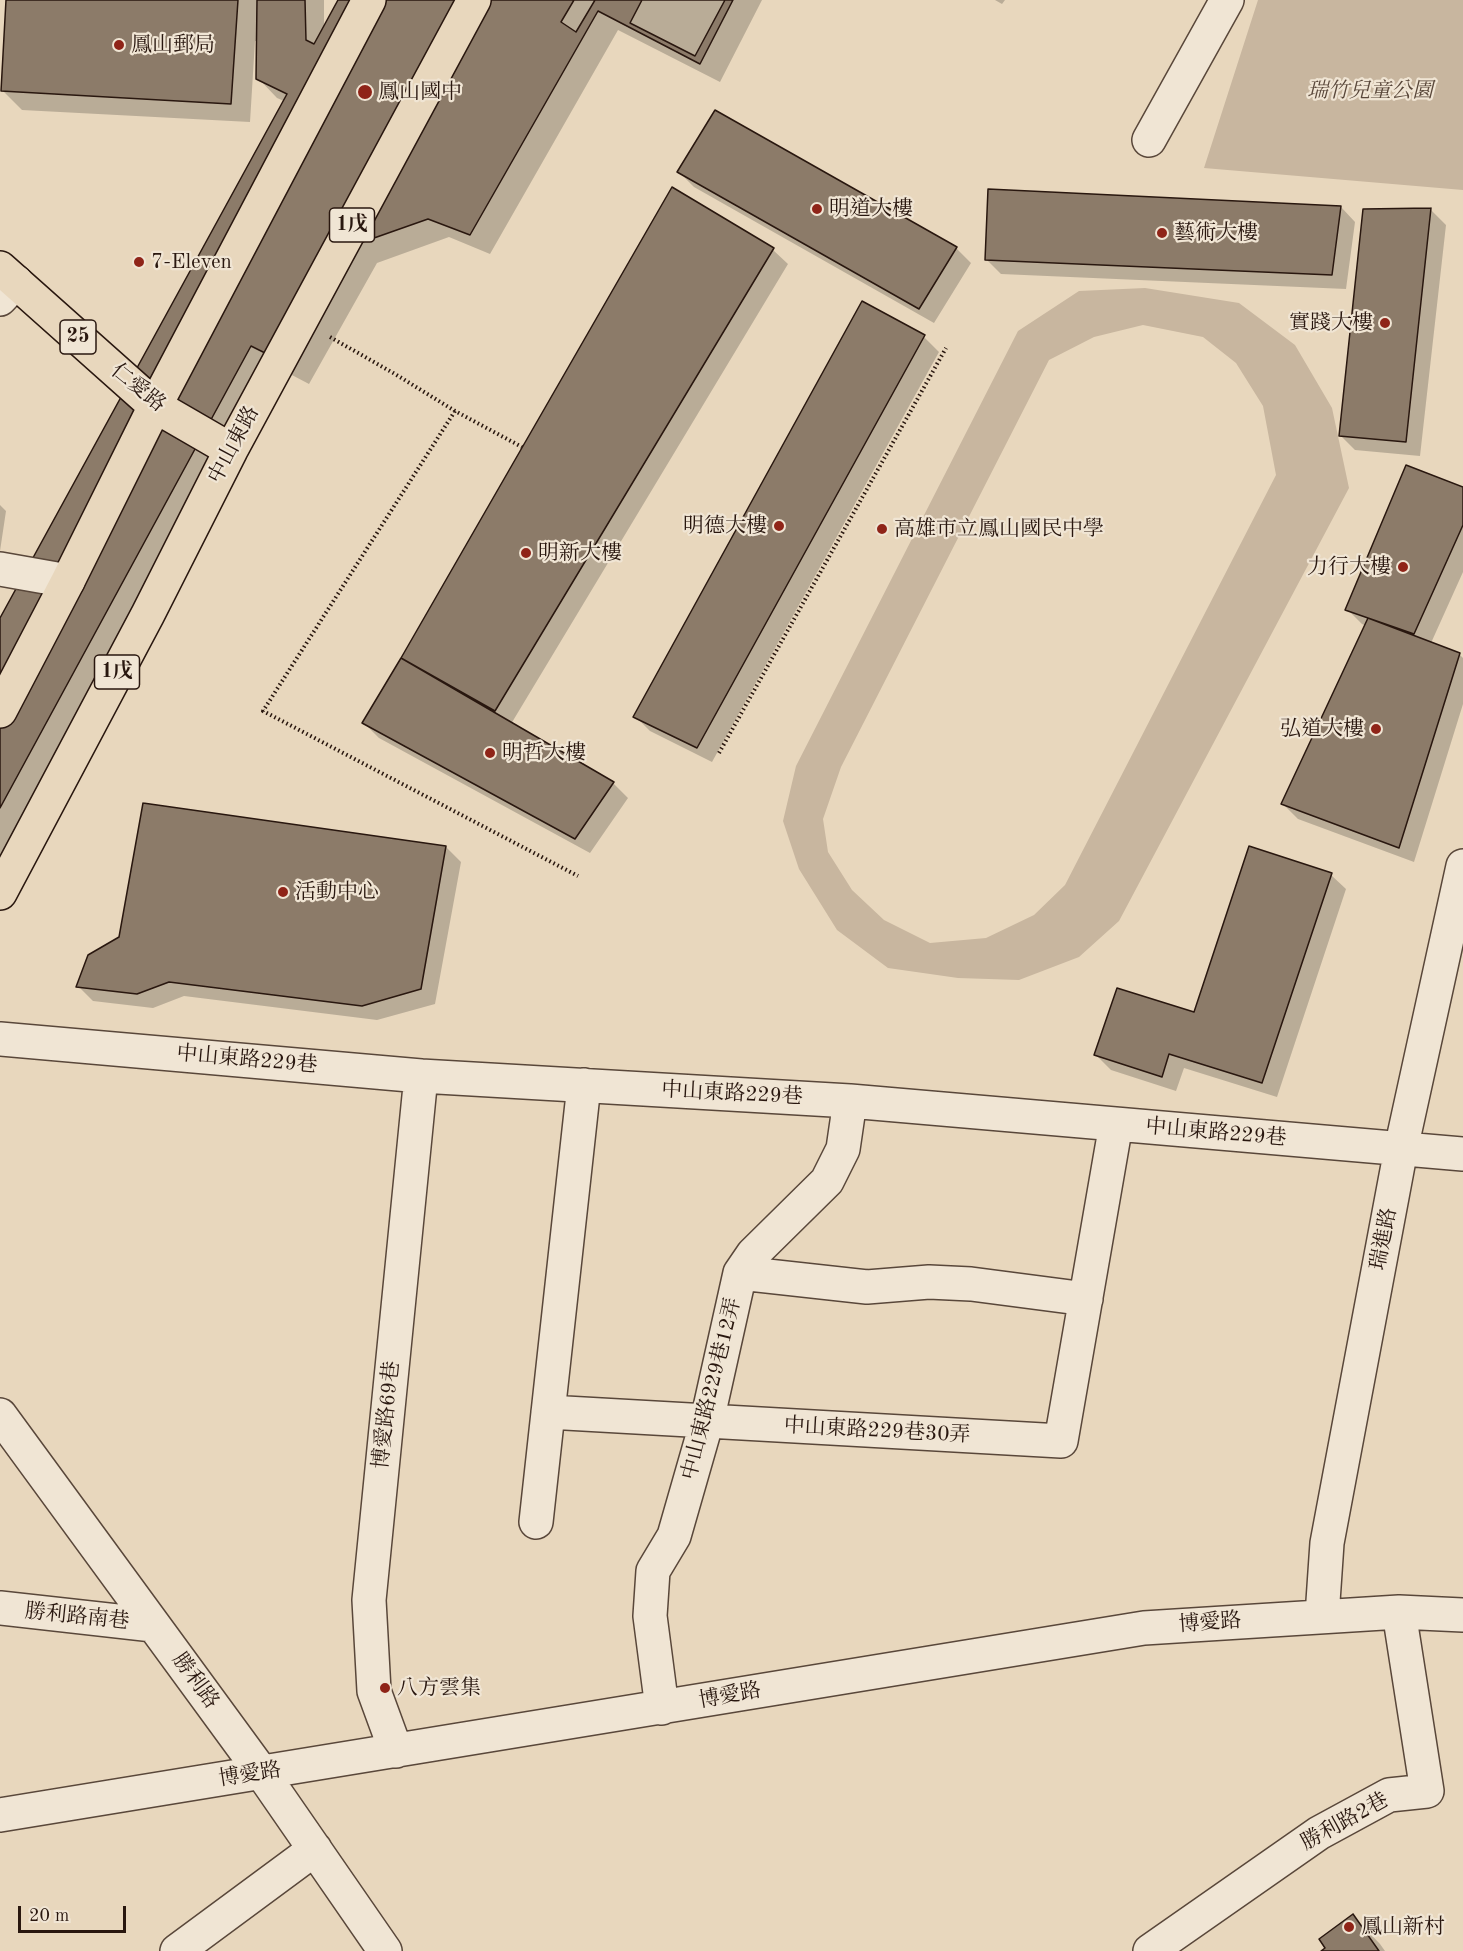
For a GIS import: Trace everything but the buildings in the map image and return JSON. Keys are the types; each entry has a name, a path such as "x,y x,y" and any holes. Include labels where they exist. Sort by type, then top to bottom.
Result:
{"main road":[{"path":"0,711 155,406 369,0"},
{"name":"中山東路","path":"0,893 148,614 231,450 474,0"},
{"name":"仁愛路","path":"5,283 155,406 231,450"}],"street":[{"path":"1149,140 1227,0"},
{"path":"0,569 68,581"},
{"name":"瑞進路","path":"1322,1616 1327,1543 1401,1149 1463,866"},
{"name":"中山東路229巷","path":"0,1039 421,1076 850,1101 1463,1154"},
{"name":"博愛路69巷","path":"396,1751 374,1691 369,1600 421,1076"},
{"path":"536,1522 584,1085"},
{"name":"中山東路229巷12弄","path":"662,1708 650,1616 653,1571 674,1536 707,1421 740,1273 753,1254 827,1181 843,1149 850,1101"},
{"name":"中山東路229巷30弄","path":"548,1412 1061,1441 1116,1124"},
{"path":"740,1273 867,1287 929,1282 971,1284 1086,1299"},
{"name":"勝利路","path":"0,1415 262,1773 385,1951"},
{"name":"勝利路南巷","path":"0,1608 153,1625"},
{"name":"博愛路","path":"0,1815 1144,1628 1399,1612 1463,1615"},
{"name":"勝利路2巷","path":"1150,1951 1319,1833 1389,1796 1427,1791 1399,1612"},
{"path":"177,1951 315,1849"}],"path":[{"path":"301,321 396,374 455,411 522,447"},
{"path":"719,753 946,348"},
{"path":"455,411 263,711 578,876"}],"green space":[{"name":"瑞竹兒童公園","path":"1258,0 1463,0 1463,190 1204,168"},
{"path":"1145,288 1239,303 1295,345 1332,408 1349,488 1119,921 1079,957 1019,980 958,978 888,968 837,930 799,869 783,821 796,766 1018,331 1079,291","holes":["1143,325 1203,337 1236,363 1263,406 1276,475 1065,885 1034,915 986,938 930,943 884,920 852,890 828,852 823,819 841,767 1049,360 1094,337"]}],"place":[{"name":"鳳山郵局","path":"119,45"},
{"name":"鳳山國中","path":"365,92"},
{"name":"明道大樓","path":"817,209"},
{"name":"藝術大樓","path":"1162,233"},
{"name":"7-Eleven","path":"139,262"},
{"name":"實踐大樓","path":"1385,323"},
{"name":"明德大樓","path":"779,526"},
{"name":"高雄市立鳳山國民中學","path":"882,529"},
{"name":"明新大樓","path":"526,553"},
{"name":"力行大樓","path":"1403,567"},
{"name":"弘道大樓","path":"1376,729"},
{"name":"明哲大樓","path":"490,753"},
{"name":"活動中心","path":"283,892"},
{"name":"八方雲集","path":"385,1688"},
{"name":"鳳山新村","path":"1349,1927"}]}
